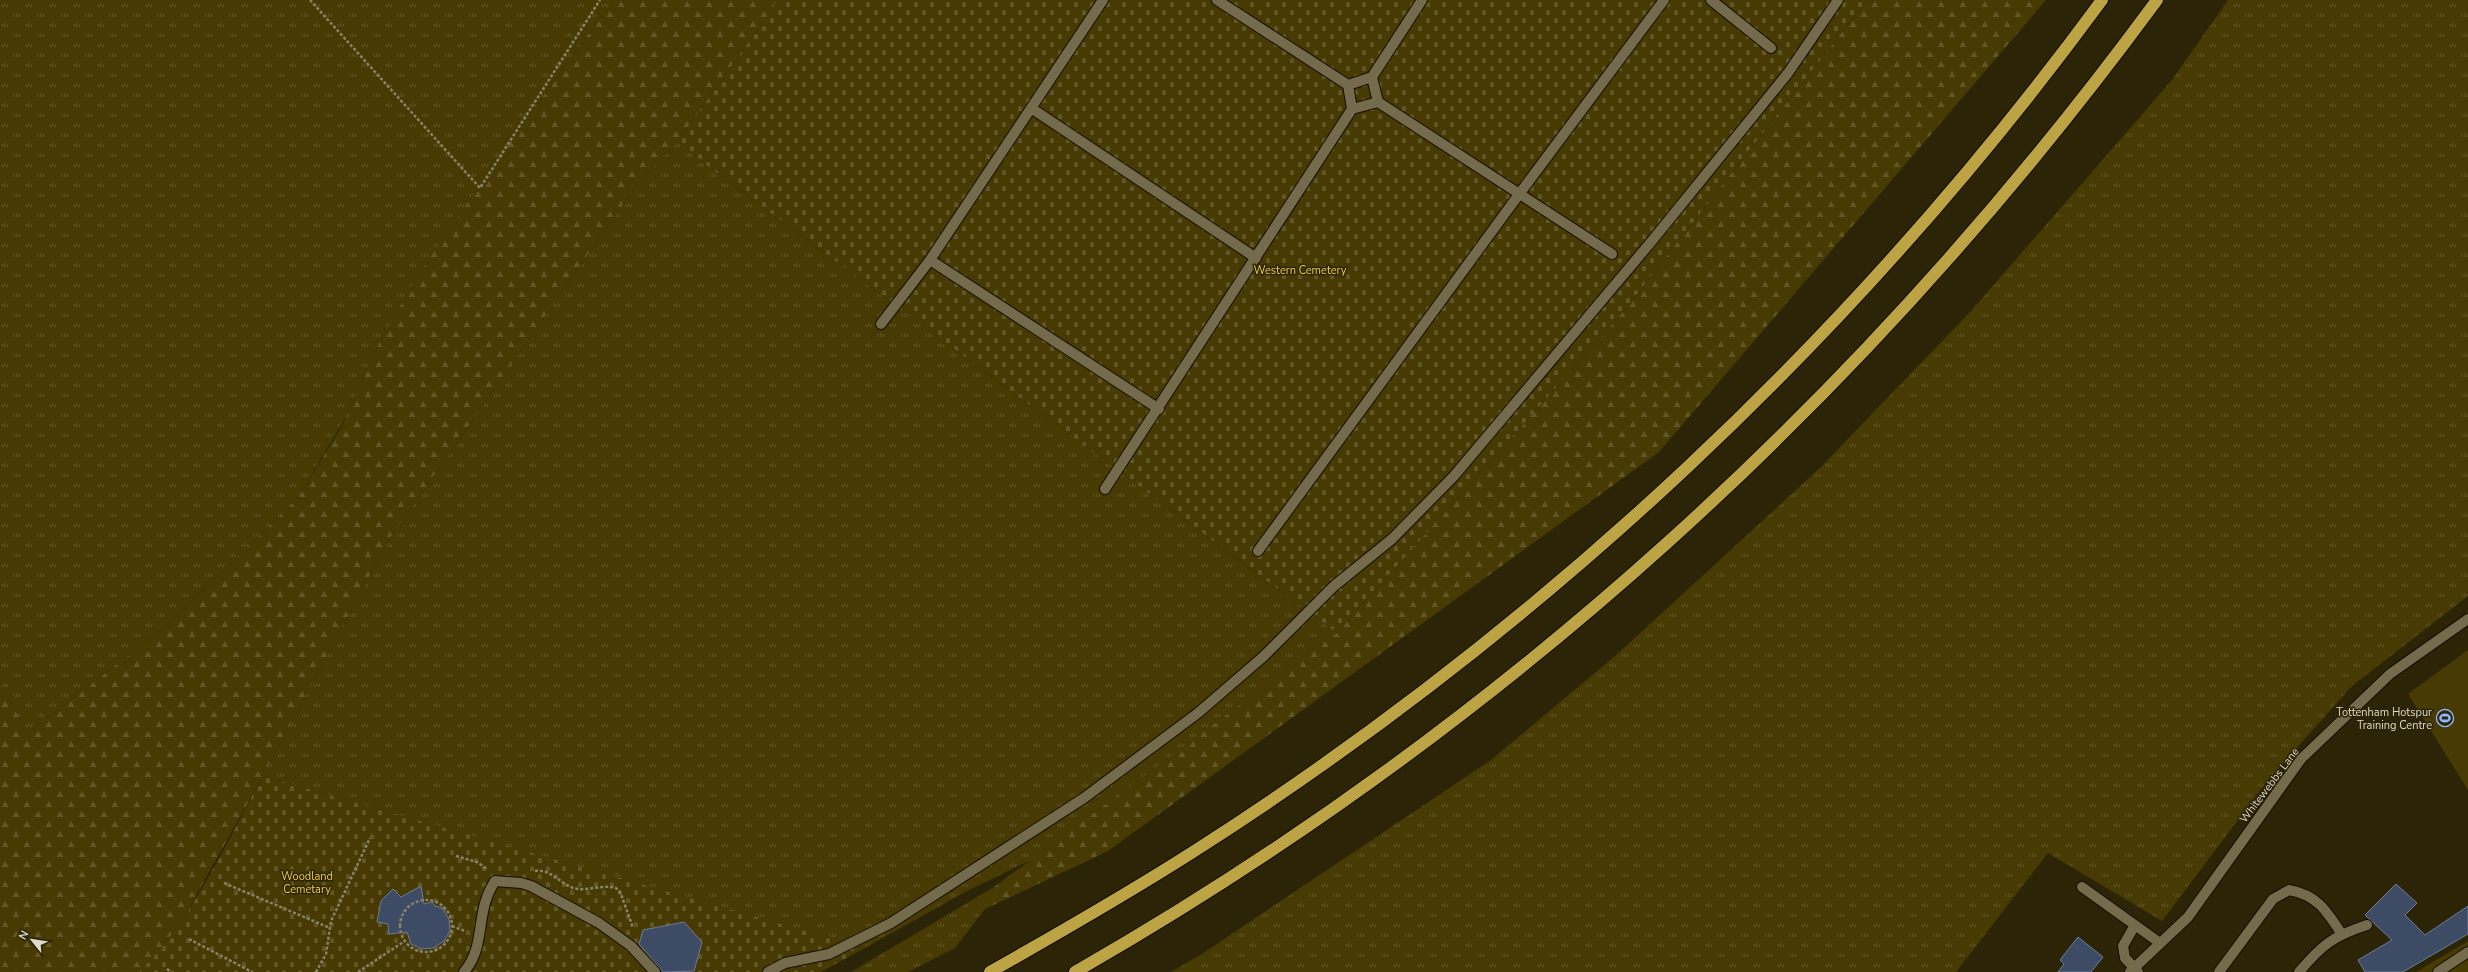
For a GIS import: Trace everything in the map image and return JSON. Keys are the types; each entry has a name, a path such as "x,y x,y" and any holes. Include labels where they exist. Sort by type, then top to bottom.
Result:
{"highway":[{"path":"990,972 1128,892 1262,806 1456,665 1577,566 1695,459 1808,348 1862,291 1967,172 2027,99 2102,0"},
{"path":"1075,972 1232,877 1420,747 1550,644 1671,540 1787,432 1902,312 2053,136 2157,0"}],"street":[{"path":"880,324 930,260 1103,0"},
{"path":"1105,489 1159,409 1352,109 1348,84 1217,0"},
{"path":"1348,84 1372,77 1422,0"},
{"path":"1258,551 1520,193 1664,0"},
{"path":"1711,0 1771,48"},
{"path":"768,972 785,963 829,954 891,923 1084,798 1198,713 1264,656 1334,586 1392,539 1454,476 1656,236 1788,73 1838,0"},
{"path":"1372,77 1378,102 1612,254"},
{"path":"1352,109 1378,102"},
{"path":"1030,108 1256,258"},
{"path":"930,260 1159,409"},
{"name":"Whitewebbs Lane","path":"2134,971 2160,943 2188,917 2301,760 2390,674 2468,619"},
{"path":"464,972 477,951 482,908 486,895 495,881 521,883 599,923 631,946 655,972"},
{"path":"2082,887 2160,943"},
{"path":"2218,972 2273,899 2288,890 2305,893 2325,909 2341,933"},
{"path":"2134,971 2125,958 2123,946 2135,925"},
{"path":"2299,972 2316,952 2341,933 2367,925"},
{"path":"2438,972 2468,952"}],"path":[{"path":"310,0 480,188 600,0"},
{"path":"316,972 326,954 331,921 370,838"},
{"path":"456,856 481,864 491,874 495,881"},
{"path":"521,883 533,871 540,870 580,890 598,886 616,888 621,894 631,920 634,933 631,946"},
{"path":"224,884 330,928"},
{"path":"418,901 434,901 447,910 451,918 450,934 441,947 426,952 410,947 405,941 400,926 401,918 411,905 418,901"},
{"path":"188,940 252,972"},
{"path":"358,972 405,941"},
{"path":"167,969 171,972"}],"green space":[{"path":"0,0 613,0 491,168 378,345 347,415 297,499 165,627 27,734 0,680"},
{"path":"613,0 777,0 768,15 678,141 636,186 388,541 263,776 184,917 157,955 139,972 0,972 0,680 27,734 165,627 297,499 342,426 378,345 417,277 491,168"},
{"name":"Western Cemetery","path":"777,0 1867,0 1618,318 1337,633 709,167 678,141 768,15"},
{"path":"1867,0 2046,0 1659,452 1108,851 985,909 994,887 1337,633 1618,318"},
{"path":"2228,0 2468,0 2468,596 2352,686 2268,780 2162,921 2048,853 1956,972 1171,972 1202,954 1491,760 1614,657 1820,468 1971,311 2172,80"},
{"path":"678,141 709,167 1337,633 1045,853 967,891 863,949 263,776 388,541 636,186"},
{"name":"Tottenham Hotspur Training Centre","path":"2468,650 2468,790 2408,694"},
{"name":"Woodland Cemetary","path":"263,776 834,939 863,949 821,972 139,972 158,952 192,905 222,853"},
{"path":"994,887 985,909 955,948 908,972 851,972"},
{"path":"2468,941 2468,972 2416,972"}],"building":[{"path":"2396,884 2417,903 2405,915 2425,935 2468,906 2468,934 2403,972 2365,972 2358,960 2392,940 2365,915"},
{"path":"421,886 424,904 432,902 435,906 442,908 449,919 450,931 444,941 433,948 422,949 411,944 407,932 389,934 388,924 377,922 381,901 393,889 401,897"},
{"path":"684,922 702,942 694,971 663,972 639,944 643,930"},
{"path":"2078,937 2103,957 2091,972 2058,972 2064,964 2060,960"}],"place":[{"name":"Tottenham Hotspur Training Centre","path":"2445,718"}]}
